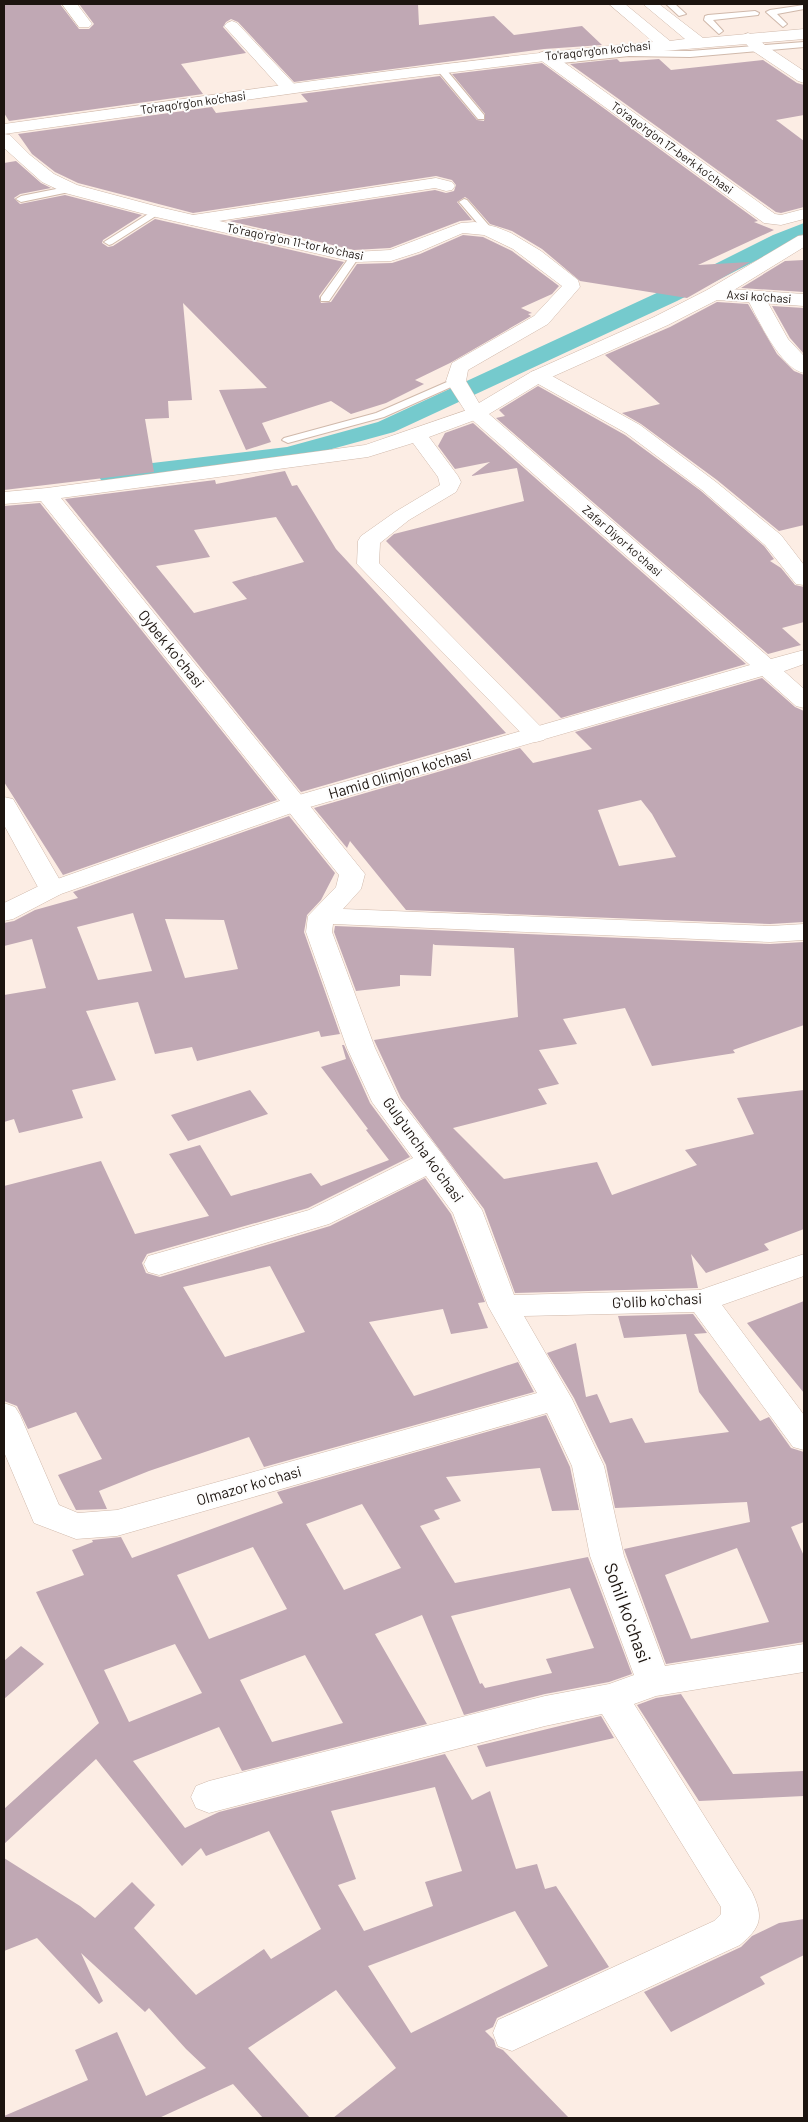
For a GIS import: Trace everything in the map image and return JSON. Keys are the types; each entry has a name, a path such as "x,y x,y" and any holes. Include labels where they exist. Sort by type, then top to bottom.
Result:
{"street":[{"path":"69,4 77,12 84,24"},
{"path":"616,4 666,45 719,30 783,24 803,35"},
{"path":"650,4 693,38 754,43 803,35"},
{"path":"232,26 290,89"},
{"path":"754,43 804,78"},
{"name":"To'raqo'rg'on ko'chasi","path":"4,129 382,76 666,45"},
{"name":"To'raqo'rg'on ko'chasi","path":"382,76 542,48 666,45"},
{"name":"To'raqo'rg'on 17-berk koʼchasi","path":"548,59 770,219 782,220 804,214"},
{"name":"Toʻraqoʻrgʻon 11-tor koʻchasi","path":"4,139 24,159 48,178 71,189 156,212 354,257 385,257 398,254 460,228 476,227 488,230 538,256 571,284 571,287 541,320 459,367 457,382"},
{"path":"193,220 436,183 446,186"},
{"path":"4,498 47,494 368,450 417,435 538,376 661,321 714,294 804,240"},
{"name":"Axsi ko'chasi","path":"714,294 804,300"},
{"path":"756,298 780,342 804,367"},
{"path":"538,376 633,429 709,486 773,540 804,579"},
{"path":"457,382 473,408"},
{"name":"Zafar Diyor koʻchasi","path":"473,408 804,701"},
{"path":"417,435 448,476 451,482 449,488 402,516 369,541 368,564 536,735"},
{"name":"Oybek koʻchasi","path":"47,494 294,804"},
{"name":"Hamid Olimjon ko'chasi","path":"4,913 52,889 294,804 768,669 804,657"},
{"path":"4,804 52,889"},
{"path":"294,804 352,874 348,889 321,916"},
{"path":"321,916 770,934 804,932"},
{"name":"Gulgʻuncha koʻchasi","path":"321,916 319,932 361,1048 386,1102 467,1210 504,1306 556,1399"},
{"path":"159,1264 319,1217 432,1161"},
{"name":"Gʻolib koʻchasi","path":"504,1306 702,1301 804,1265"},
{"path":"702,1301 804,1438"},
{"name":"Olmazor koʻchasi","path":"4,1415 46,1514 76,1526 117,1523 556,1399"},
{"name":"Sohil koʻchasi","path":"556,1399 588,1466 607,1556 654,1682 804,1658"},
{"path":"209,1797 499,1723 611,1698 654,1682"},
{"path":"512,2033 727,1933 740,1921 739,1904 611,1698"}],"lane":[{"path":"670,4 682,14"},
{"path":"783,24 770,12 804,7"},
{"path":"719,30 708,18 755,12"},
{"path":"693,38 712,53"},
{"path":"666,45 712,53 754,43"},
{"path":"441,69 481,117"},
{"path":"21,199 71,189"},
{"path":"464,202 488,230"},
{"path":"109,242 156,212"},
{"path":"325,299 354,257"},
{"path":"288,440 380,415 457,382"}],"building":[{"path":"4,4 60,4 79,29 89,29 94,24 79,4 418,4 419,25 494,16 514,35 582,26 602,45 544,49 294,82 238,22 231,19 223,27 246,53 181,64 203,94 9,121 4,113"},
{"path":"617,59 620,62 659,59 671,70 763,60 797,83 804,85 804,115 776,120 804,141 804,207 781,213 776,212 570,64"},
{"path":"542,63 758,221 754,222 774,230 698,265 750,262 687,298 580,281 542,249 512,231 490,224 465,197 457,202 472,220 460,221 390,248 354,250 229,221 435,190 446,193 454,191 456,185 452,180 436,176 193,213 78,183 55,172 32,154 18,134 212,107 216,113 308,102 301,94 440,76 477,120 484,121 485,114 452,74"},
{"path":"16,161 41,183 51,188 20,194 14,198 20,204 65,195 142,215 103,240 102,243 108,247 113,246 155,219 344,262 319,296 321,303 331,302 357,264 392,263 420,254 463,235 483,237 512,251 559,286 552,294 521,308 532,313 528,314 531,316 450,363 415,380 424,384 386,403 351,414 331,401 262,423 271,442 246,450 219,390 267,388 183,303 192,400 168,401 169,418 145,419 154,472 4,490 4,163"},
{"path":"804,260 804,292 741,288 785,261"},
{"path":"717,302 748,304 777,354 794,371 804,375 804,525 779,531 717,480 641,424 622,413 660,404 605,355 670,327"},
{"path":"772,306 804,308 804,354 790,338"},
{"path":"538,386 625,435 701,491 764,546 774,559 770,561 781,568 795,585 804,587 804,622 782,628 801,645 768,654 496,418 505,416 499,410"},
{"path":"473,423 746,664 561,718 386,541 394,534 524,501 517,468 471,476 490,462 455,469 438,446 445,433"},
{"path":"285,471 292,486 297,485 336,549 506,733 301,792 65,499 215,480 216,484","holes":["276,517 304,562 232,582 247,599 194,613 156,566 210,557 194,530"]},
{"path":"40,503 277,800 63,875 4,782 4,506"},
{"path":"762,678 795,707 804,711 804,922 770,924 406,910 350,841 347,848 314,808 520,748 533,763 592,749 575,732","holes":["641,800 652,814 676,857 619,866 598,810"]},
{"path":"289,816 335,873 321,900 307,915 304,932 340,1034 321,1037 319,1031 197,1061 192,1047 155,1054 138,1002 86,1011 116,1080 72,1090 83,1118 19,1133 14,1119 4,1122 4,995 46,988 32,939 4,946 4,923 14,921 35,910 78,898 73,892","holes":["133,913 152,971 98,980 77,927","165,919 224,920 238,969 185,978"]},
{"path":"335,926 770,944 804,942 804,1025 733,1050 735,1053 652,1066 625,1008 563,1019 577,1044 539,1050 559,1084 538,1089 547,1104 453,1128 504,1179 597,1162 612,1195 697,1165 685,1150 754,1134 737,1098 804,1090 804,1229 764,1244 769,1250 706,1273 691,1254 698,1288 515,1293 484,1209 401,1098 374,1040 518,1017 514,948 433,944 431,976 400,975 400,986 356,991 334,932"},
{"path":"342,1045 344,1045 370,1103 410,1157 308,1208 147,1254 142,1263 146,1273 160,1277 330,1226 425,1178 451,1214 485,1302 478,1303 488,1328 451,1334 443,1309 369,1322 414,1396 518,1362 534,1392 264,1467 249,1437 149,1471 99,1491 107,1509 76,1510 58,1475 102,1459 76,1412 28,1429 17,1406 4,1401 4,1186 101,1161 135,1234 209,1216 169,1154 200,1145 231,1196 311,1173 321,1186 389,1160 321,1067 346,1059","holes":["270,1266 305,1332 225,1357 183,1287"]},
{"path":"250,1090 268,1114 188,1141 171,1115"},
{"path":"804,1301 804,1393 747,1323"},
{"path":"693,1314 707,1333 694,1334 760,1421 769,1417 791,1448 804,1452 804,1522 791,1527 804,1556 804,1642 666,1664 624,1549 750,1522 747,1502 615,1508 606,1465 574,1398 547,1353 576,1343 586,1397 597,1394 610,1423 632,1418 645,1443 729,1432 699,1392 686,1334 624,1338 618,1316","holes":["737,1548 769,1622 691,1639 665,1575"]},
{"path":"546,1415 570,1467 579,1510 552,1511 540,1468 446,1477 461,1501 434,1510 440,1519 420,1526 455,1583 588,1557 632,1674 609,1682 545,1694 464,1715 422,1615 375,1634 427,1724 242,1771 219,1727 133,1761 185,1828 219,1812 445,1754 472,1800 490,1791 516,1869 537,1864 545,1889 556,1886 609,1967 497,2018 493,2027 485,2031 494,2040 496,2047 503,2050 569,2118 333,2118 396,2068 336,1990 248,2048 310,2118 263,2118 233,2084 159,2118 4,2118 4,2116 88,2080 75,2050 117,2032 146,2096 206,2068 149,2008 145,2012 81,1953 103,2001 99,2004 37,1938 4,1951 4,1858 80,1906 95,1918 132,1882 155,1905 134,1928 196,1995 264,1949 271,1959 321,1929 269,1831 206,1856 201,1848 182,1866 96,1759 4,1844 4,1809 99,1723 36,1592 84,1575 72,1550 93,1542 92,1540 121,1537 132,1558 283,1503 277,1492","holes":["362,1504 401,1568 344,1590 306,1524","253,1547 287,1609 209,1639 177,1575","570,1588 594,1648 546,1659 552,1673 485,1688 482,1683 480,1684 451,1616","175,1644 202,1693 129,1722 104,1670","305,1655 343,1723 272,1742 240,1680","435,1787 462,1871 425,1882 433,1906 364,1931 338,1885 356,1879 331,1811","515,1911 548,1966 411,2033 368,1966"]},
{"path":"21,1646 44,1664 4,1699 4,1661"},
{"path":"681,1694 733,1774 804,1771 804,1796 699,1801 637,1705 656,1698"},
{"path":"601,1716 614,1738 486,1767 477,1746"},
{"path":"804,1919 804,1955 760,1977 765,1984 671,2032 644,1992 741,1947 752,1936 779,1923"}],"waterway":[{"path":"110,475 288,454 386,427 669,296 780,239 804,229"}]}
